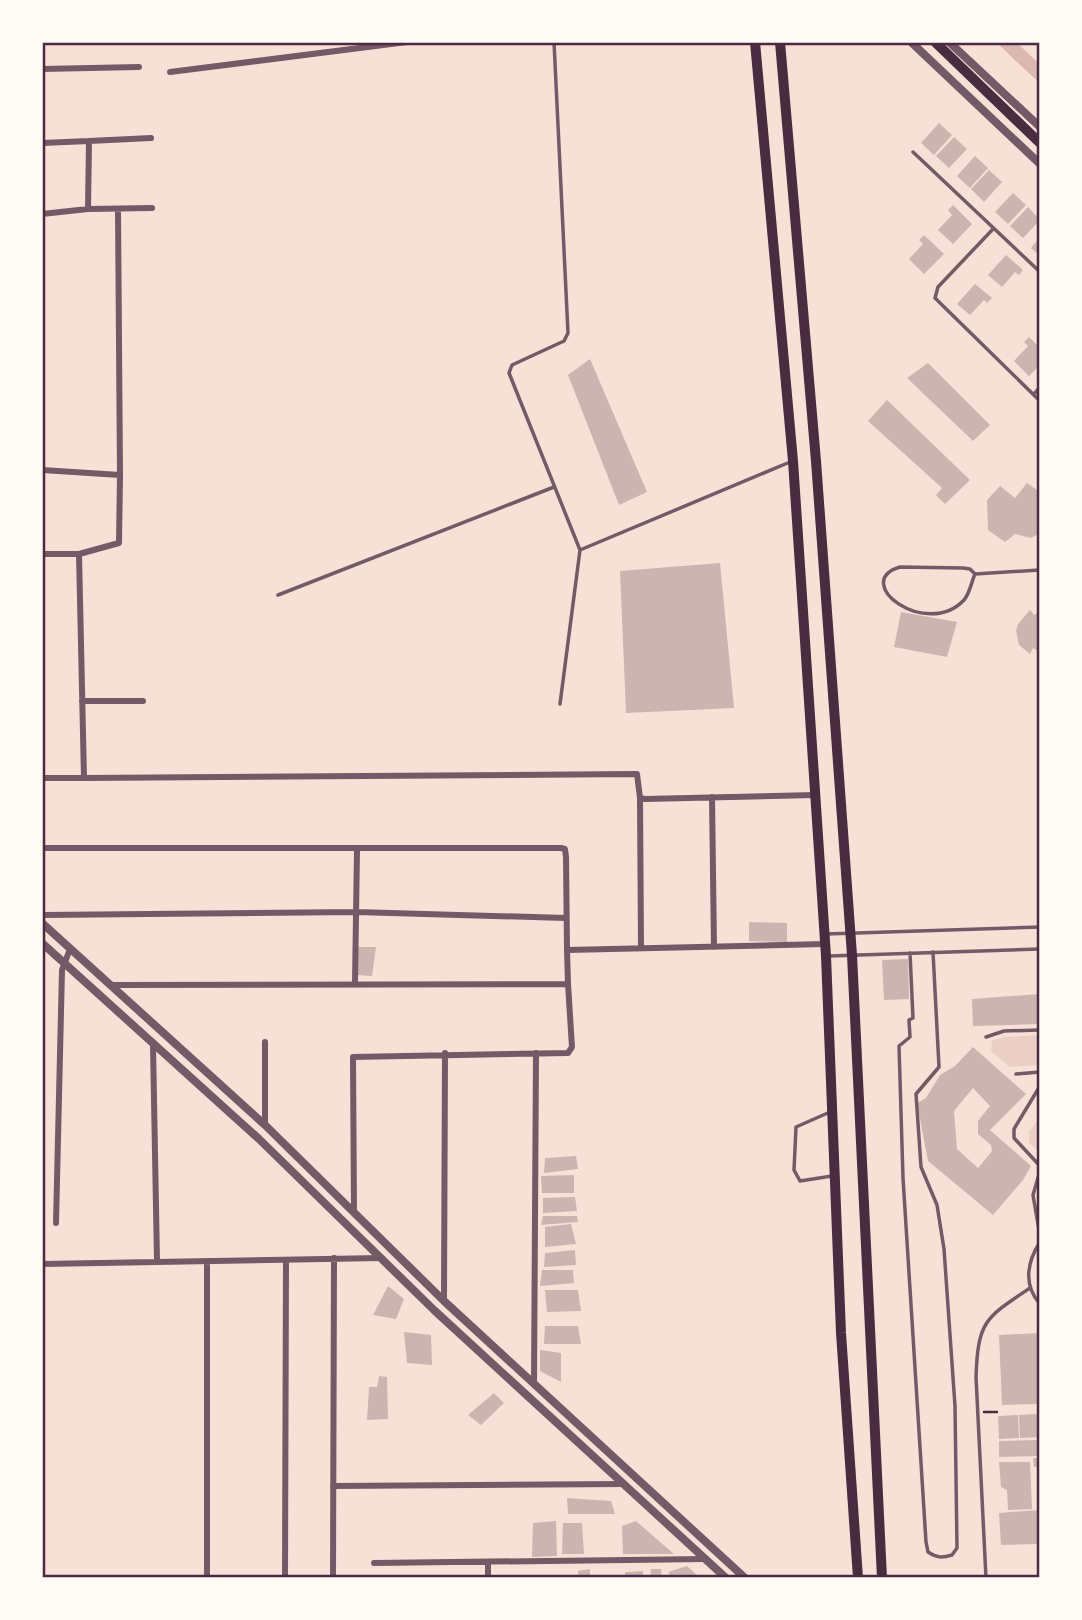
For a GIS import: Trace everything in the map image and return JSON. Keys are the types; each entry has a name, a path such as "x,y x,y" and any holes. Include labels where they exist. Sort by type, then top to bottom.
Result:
{"highway":[{"path":"935,42 1040,143"}],"main road":[{"path":"755,42 793,460 825,945 841,1333 858,1578"},
{"path":"780,42 816,461 852,955 881,1578"}],"street":[{"path":"336,42 338,51"},
{"path":"170,72 407,42"},
{"path":"911,42 1040,164"},
{"path":"950,42 1040,127"},
{"path":"42,69 139,67"},
{"path":"42,143 150,138"},
{"path":"88,209 89,141"},
{"path":"42,214 88,209 152,208"},
{"path":"42,554 79,554 119,543 118,209"},
{"path":"42,470 120,475"},
{"path":"79,554 85,778"},
{"path":"82,701 143,701"},
{"path":"42,778 637,774 640,798 640,948"},
{"path":"640,798 815,795"},
{"path":"712,797 714,947"},
{"path":"42,848 565,849 571,1051 353,1056 354,1213"},
{"path":"355,982 357,850"},
{"path":"42,915 356,912 565,918"},
{"path":"42,923 265,1125 444,1301 745,1578"},
{"path":"42,943 259,1139 435,1311 726,1578"},
{"path":"567,950 825,945"},
{"path":"56,1223 63,962 71,948"},
{"path":"110,985 355,982 568,984"},
{"path":"265,1042 265,1125"},
{"path":"153,1045 157,1261"},
{"path":"444,1053 444,1301"},
{"path":"534,1384 536,1053"},
{"path":"333,1578 334,1258"},
{"path":"42,1264 383,1258"},
{"path":"285,1578 286,1260"},
{"path":"207,1262 207,1578"},
{"path":"333,1486 624,1484"},
{"path":"374,1563 488,1564 706,1559"},
{"path":"488,1564 488,1578"}],"lane":[{"path":"554,42 568,333 564,341 509,368 580,550 560,704"},
{"path":"913,152 1040,272"},
{"path":"993,229 938,286 935,298 1040,401"},
{"path":"1034,394 1040,387"},
{"path":"580,550 793,460"},
{"path":"278,596 554,488"},
{"path":"975,574 966,598 946,612 932,614 912,610 890,598 884,591 883,583 891,571 900,567 963,568 970,569 975,574 1040,570"},
{"path":"825,945 850,932 1040,927"},
{"path":"825,945 852,955 1040,949"},
{"path":"910,953 913,1018 909,1020 910,1037 899,1046 903,1178 926,1542 928,1552 936,1557 945,1557 953,1555 957,1548 955,1406 944,1249 937,1205 921,1167 916,1094 939,1067 933,952"},
{"path":"986,1037 1004,1031 1040,1030"},
{"path":"1016,1074 1040,1072"},
{"path":"1040,1086 1014,1129 1014,1138 1040,1169 1033,1195 1040,1236"},
{"path":"832,1111 796,1127 794,1170 800,1181 834,1176"},
{"path":"1040,1241 1032,1255 1028,1271 1030,1288 1040,1304"},
{"path":"986,1578 976,1377 977,1346 980,1332 986,1322 998,1309 1030,1288"}],"shaded area":[{"path":"1040,1035 1040,1065 1010,1067 991,1051 992,1041 1003,1037"},
{"path":"1040,1117 1040,1154 1029,1142 1029,1132"}],"building":[{"path":"939,123 952,135 934,155 921,143"},
{"path":"954,137 967,149 949,168 936,156"},
{"path":"975,156 988,168 970,188 957,176"},
{"path":"989,170 1002,182 984,202 971,189"},
{"path":"1013,193 1026,205 1008,224 995,212"},
{"path":"953,205 972,224 953,244 938,230 952,215 948,210"},
{"path":"1028,207 1040,220 1023,238 1010,226"},
{"path":"924,235 944,254 924,274 909,259 923,244 919,240"},
{"path":"1040,237 1040,256 1031,248"},
{"path":"1006,255 1023,270 1019,275 1015,272 1002,287 988,275"},
{"path":"975,284 992,298 987,303 984,300 970,315 957,304"},
{"path":"1029,337 1040,348 1040,365 1029,376 1014,361 1028,346 1024,342"},
{"path":"590,359 647,492 619,505 568,375"},
{"path":"928,363 990,425 973,441 907,378"},
{"path":"887,400 970,480 945,504 936,495 942,488 868,421"},
{"path":"1027,483 1040,492 1040,533 1031,538 1015,534 1005,542 988,530 987,500 1000,486 1015,498"},
{"path":"720,563 734,708 626,713 620,571"},
{"path":"1030,610 1034,615 1040,612 1040,652 1033,648 1030,654 1019,645 1016,631 1018,624"},
{"path":"901,612 957,622 947,657 894,647"},
{"path":"749,922 787,923 787,942 749,941"},
{"path":"357,947 376,947 372,976 357,975"},
{"path":"908,959 909,999 884,1000 882,960"},
{"path":"1040,994 1040,1024 973,1026 972,999"},
{"path":"973,1047 1026,1094 990,1130 1031,1166 1023,1180 993,1215 928,1161 917,1103 926,1098 940,1075 955,1066","holes":["973,1088 990,1106 978,1121 978,1134 991,1145 992,1151 978,1168 957,1149 954,1111"]},
{"path":"576,1156 578,1169 544,1173 545,1158"},
{"path":"574,1175 574,1193 542,1193 541,1176"},
{"path":"575,1197 577,1211 543,1213 543,1198"},
{"path":"543,1216 577,1216 578,1222 541,1225"},
{"path":"571,1224 576,1244 545,1247 545,1227"},
{"path":"575,1250 576,1265 544,1267 545,1253"},
{"path":"542,1270 573,1270 574,1283 540,1286"},
{"path":"388,1286 404,1299 396,1319 373,1315"},
{"path":"545,1290 578,1290 581,1311 547,1312"},
{"path":"545,1326 578,1326 581,1344 544,1344"},
{"path":"404,1332 431,1335 432,1365 407,1363"},
{"path":"1040,1333 1039,1404 1002,1405 999,1335"},
{"path":"540,1350 561,1353 561,1382 540,1371"},
{"path":"379,1376 387,1377 388,1419 367,1420 369,1387 377,1387"},
{"path":"494,1393 504,1403 481,1425 468,1415"},
{"path":"1038,1414 1039,1437 1020,1438 1019,1415"},
{"path":"1018,1415 1019,1438 999,1439 998,1416"},
{"path":"1039,1440 1040,1456 999,1457 999,1441"},
{"path":"1033,1458 1040,1458 1040,1467 1034,1467"},
{"path":"999,1462 1030,1462 1032,1509 1008,1510 1007,1490 1001,1487"},
{"path":"567,1498 611,1501 615,1514 568,1514"},
{"path":"1040,1510 1040,1544 1001,1545 999,1513"},
{"path":"556,1521 557,1556 532,1557 533,1523"},
{"path":"636,1521 674,1554 623,1554 622,1526"},
{"path":"563,1523 582,1523 584,1554 562,1554"},
{"path":"687,1566 700,1578 672,1578 668,1572"},
{"path":"590,1569 590,1578 578,1578 578,1571"},
{"path":"651,1569 661,1569 662,1578 650,1578"},
{"path":"643,1571 643,1578 625,1578 625,1572"}],"waterway":[{"path":"1006,42 1040,74"}]}
